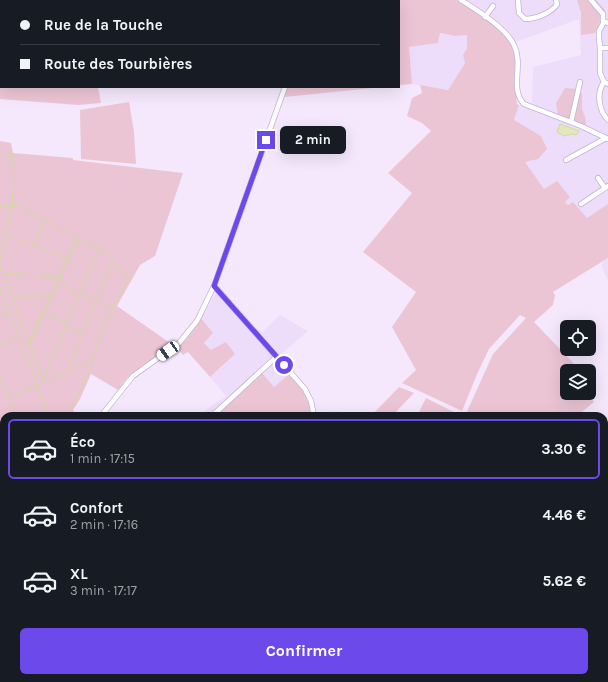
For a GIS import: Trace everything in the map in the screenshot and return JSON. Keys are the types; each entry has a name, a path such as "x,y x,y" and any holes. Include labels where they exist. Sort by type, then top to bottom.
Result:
{"street":[{"path":"461,0 503,30 515,46 519,62 517,93 519,100 530,107 571,122 607,139"},
{"path":"518,0 519,13 525,19 530,19 551,11 556,4 556,0"},
{"path":"591,0 606,13 602,19 606,22 599,31 600,74 606,83 600,89 600,107 602,114 608,120"},
{"path":"485,17 492,6"},
{"path":"600,48 608,48"},
{"path":"571,122 580,82"},
{"path":"104,412 133,376 179,343 197,321 214,286 285,88"},
{"path":"566,160 607,139"},
{"path":"581,204 607,187 598,178"},
{"path":"214,286 309,395 314,412"},
{"path":"216,412 276,357"}],"shaded area":[{"path":"400,0 457,0 496,27 507,37 513,46 517,60 514,75 517,104 519,105 514,120 541,136 547,149 538,159 525,162 544,189 557,181 570,197 565,202 568,205 573,202 587,218 608,204 608,258 553,292 555,295 553,305 534,322 560,349 560,356 567,356 574,364 560,364 560,400 592,400 594,402 582,412 467,412 493,354 526,318 520,315 489,349 462,411 402,383 416,370 392,327 416,292 363,252 412,193 388,173 431,131 422,123 407,116 412,98 422,93 420,85 448,90 465,63 463,55 467,48 467,35 455,36 440,33 438,43 409,47 412,84 400,85"},
{"path":"457,0 608,0 608,204 587,218 573,203 568,205 565,201 570,197 544,189 520,156 514,120 519,105 532,104 533,67 581,55 579,19 513,43 496,27"},
{"path":"577,0 596,0 605,10 595,33 581,35 581,12"},
{"path":"440,33 455,36 467,35 467,48 463,55 465,63 448,90 412,84 409,47 438,43"},
{"path":"0,88 98,88 101,103 78,105 0,99"},
{"path":"287,88 373,88 284,97"},
{"path":"565,88 578,89 582,94 582,109 586,120 585,128 558,115 556,103"},
{"path":"129,102 134,132 136,164 81,159 80,110"},
{"path":"560,124 579,131 576,135 572,134 564,136 557,132"},
{"path":"0,141 11,143 13,153 73,158 73,160 183,173 155,256 140,265 117,306 173,345 127,378 118,390 91,374 80,399 73,410 74,412 0,412"},
{"path":"608,258 608,281 602,267 603,262"},
{"path":"219,286 261,333 280,315 308,331 279,356 292,371 274,387 262,373 220,412 203,412 226,396 210,377 235,354 211,350 204,343 213,333 201,318"},
{"path":"201,318 213,333 204,343 211,350 226,342 235,354 210,377 188,352 183,355 177,347 186,340"},
{"path":"262,373 274,387 289,374 304,393 311,412 220,412"},
{"path":"399,387 414,393 396,412 375,412"},
{"path":"426,398 454,412 419,412"}],"waterway":[{"path":"0,156 12,154 14,182 12,207 0,259"},
{"path":"0,207 18,206 99,249 103,251 105,250 121,272 129,277 102,333 83,387 68,412"},
{"path":"36,245 44,220"},
{"path":"6,235 70,259"},
{"path":"30,341 76,238"},
{"path":"30,345 79,239"},
{"path":"0,264 43,380 99,249"},
{"path":"70,365 112,262"},
{"path":"4,274 61,277"},
{"path":"59,284 113,308"},
{"path":"0,287 47,412"},
{"path":"13,297 50,297"},
{"path":"0,316 9,312"},
{"path":"45,313 67,323"},
{"path":"67,327 82,334"},
{"path":"0,345 19,337"},
{"path":"9,398 93,360"},
{"path":"0,377 14,412"}],"route":[{"path":"266,140 214,286 284,365"}]}
